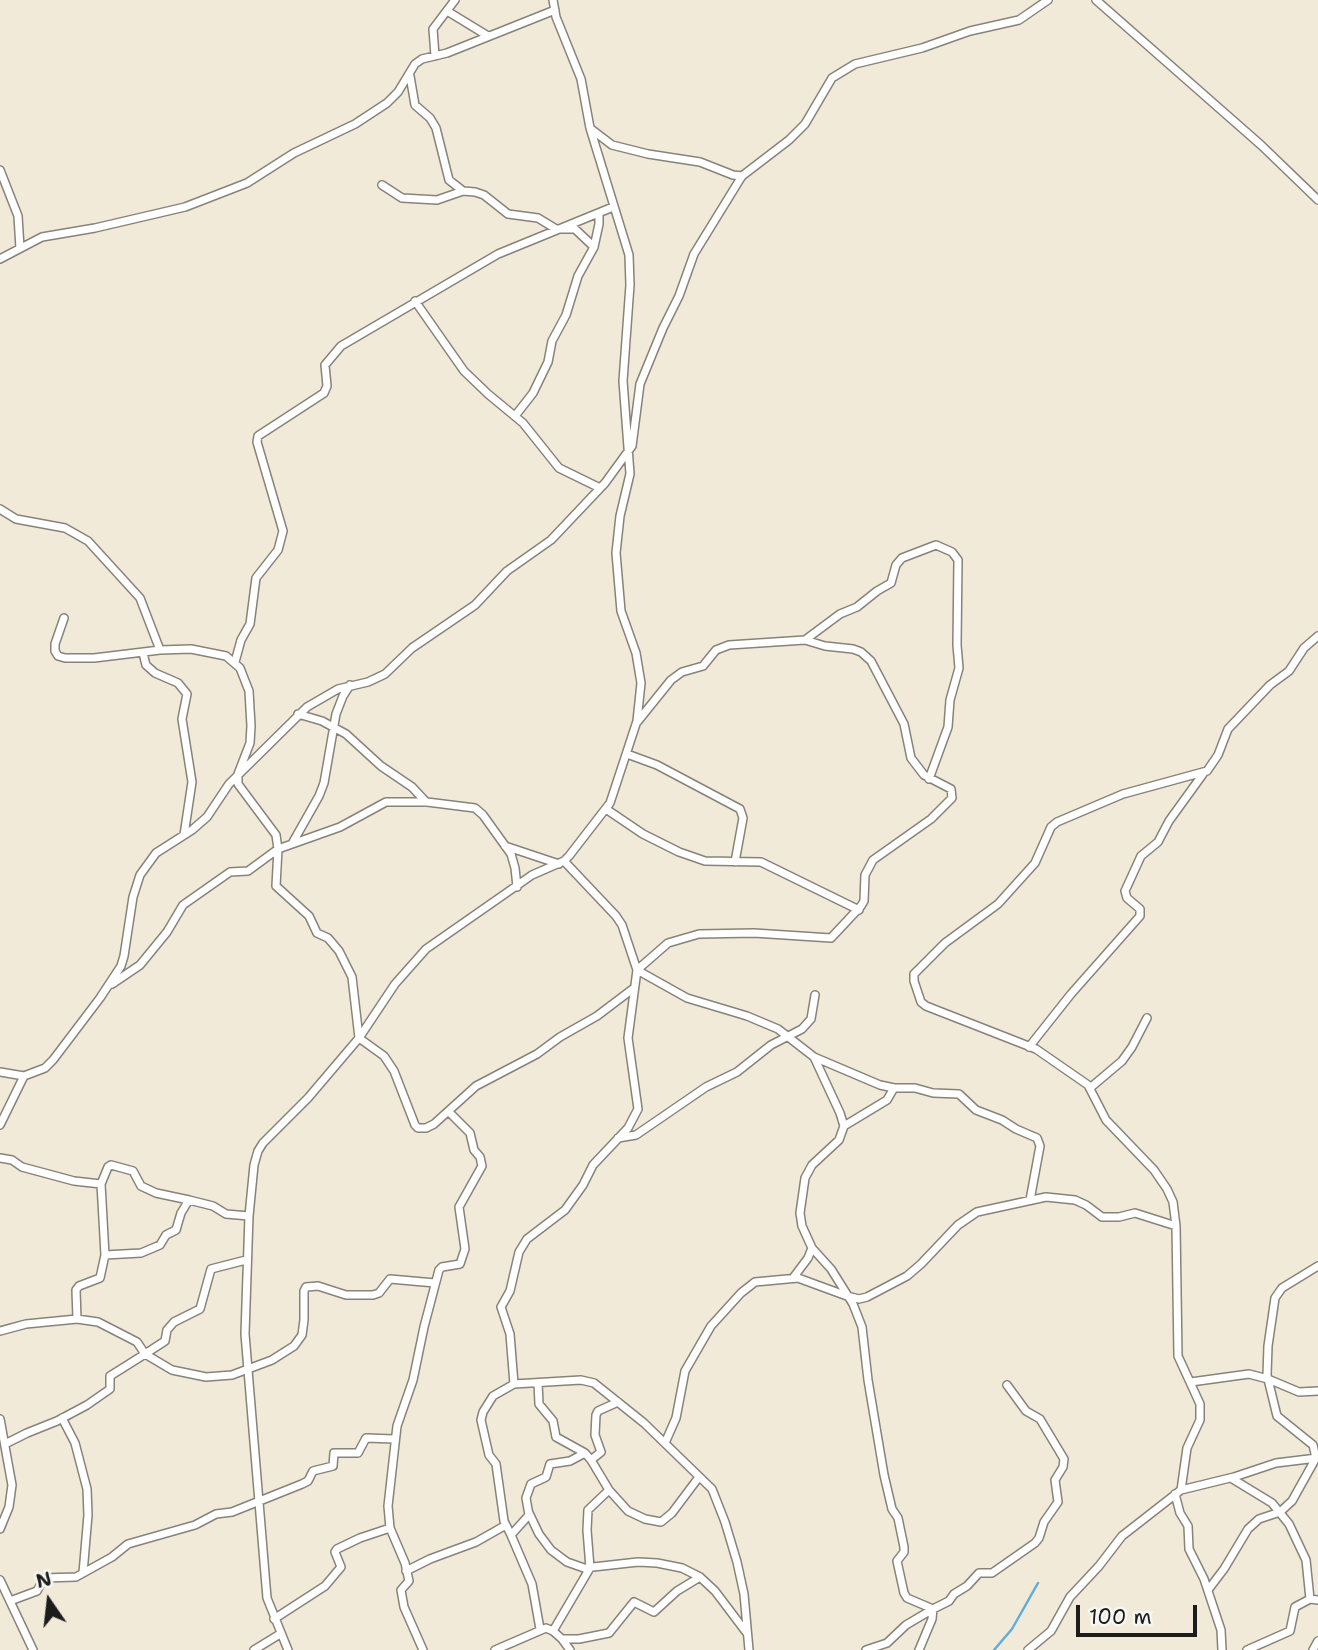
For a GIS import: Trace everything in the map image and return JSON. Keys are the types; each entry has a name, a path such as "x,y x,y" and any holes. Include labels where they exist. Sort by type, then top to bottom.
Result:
{"street":[{"path":"435,56 433,29 455,0"},
{"path":"288,1650 267,1598 244,1322 248,1216 254,1165 263,1143 308,1098 359,1038 395,984 426,948 531,876 561,863 606,809 636,725 641,682 636,653 621,611 616,554 620,516 630,474 623,381 630,268 626,242 612,207 590,128 580,79 553,0"},
{"path":"0,1072 24,1076 38,1072 53,1060 107,987 124,956 129,913 140,875 156,853 207,817 225,789 298,714 332,692 386,674 411,648 475,605 507,571 551,540 600,488 629,450 633,440 640,384 650,356 680,296 694,254 742,176 798,131 812,115 832,78 850,66 922,48 970,31 1019,20 1048,0"},
{"path":"1096,0 1261,145 1318,200"},
{"path":"0,259 42,237 95,228 185,206 247,183 294,153 355,124 387,103 398,92 409,71 422,60 555,10"},
{"path":"447,11 488,36"},
{"path":"409,71 413,100 434,123 449,180 463,191"},
{"path":"590,128 612,145 700,162 742,176"},
{"path":"0,170 18,216 20,248"},
{"path":"382,185 402,198 436,200 463,191 480,193 508,214 538,218 556,229 575,229 594,247"},
{"path":"235,662 241,640 250,624 256,578 278,550 283,531 257,438 324,393 327,386 325,365 337,349 498,254 612,207"},
{"path":"515,416 533,393 544,372 552,341 566,316 578,276 594,247 599,224 598,213"},
{"path":"415,301 464,371 515,416 559,468 600,488"},
{"path":"0,509 16,519 65,528 89,541 140,598 160,650"},
{"path":"805,640 840,614 857,607 877,590 891,583 896,565 902,558 934,545 956,555 959,668 950,700 947,727 929,779"},
{"path":"64,618 54,644 58,656 76,659 191,649 226,656 235,662 245,678 251,707 250,743 239,774 240,788 273,828 278,849 276,886 307,914 317,933 328,938 345,962 352,977 359,1038 384,1056 400,1083 418,1128 426,1128 449,1112 476,1086 537,1054 597,1016 634,988"},
{"path":"1029,1047 1070,994 1140,916 1140,909 1127,898 1125,891 1142,856 1158,842 1218,755 1228,729 1270,685 1289,671 1304,648 1318,636"},
{"path":"636,725 651,702 671,680 682,672 703,666 716,650 729,645 805,640 825,646 853,649 871,661 904,724 911,758 929,779 951,789 952,798 931,819 873,860 865,875 864,901 859,910 831,939 754,933 698,934 668,943 637,970"},
{"path":"143,653 144,662 150,668 177,683 187,694 182,719 192,782 184,835"},
{"path":"293,842 322,789 339,704 350,685"},
{"path":"298,714 322,720 346,734 427,802"},
{"path":"627,754 657,765 740,809 744,818 735,862"},
{"path":"1203,774 1123,794 1056,822 1051,827 1035,863 991,911 945,943 914,974 914,981 921,1002 926,1006 1050,1056 1090,1088 1106,1120 1154,1170 1173,1202 1178,1356 1200,1404 1200,1420 1187,1448 1178,1492 1180,1513 1188,1526 1189,1549 1208,1590 1222,1634 1222,1650"},
{"path":"107,987 139,965 167,932 179,910 230,872 248,871 278,849 340,827 386,802 427,802 475,808 514,861 517,887"},
{"path":"606,809 643,834 679,852 705,861 761,862 859,910"},
{"path":"505,846 561,863 616,916 622,925 637,970 628,1038 638,1109 628,1128 596,1161 565,1210 527,1240 519,1252 510,1291 500,1307 510,1334 514,1384"},
{"path":"637,970 687,998 747,1016 778,1030 814,1056 851,1074 894,1088 911,1087 933,1093 959,1094 976,1110 1037,1138 1040,1141 1039,1160 1030,1199"},
{"path":"618,1138 636,1135 706,1087 734,1074 771,1045 804,1028 809,1022 815,995"},
{"path":"1090,1088 1122,1061 1147,1018"},
{"path":"814,1056 844,1126 839,1140 812,1165 802,1188 802,1226 812,1248 831,1269 862,1327 884,1475 904,1547 897,1561 904,1593 907,1598 933,1609"},
{"path":"0,1125 24,1076"},
{"path":"844,1126 887,1100 894,1088"},
{"path":"423,1650 404,1607 401,1590 409,1581 390,1528 388,1506 394,1439 413,1380 435,1283 441,1268 460,1264 465,1249 459,1207 482,1166 470,1133 449,1112"},
{"path":"0,1158 74,1181 101,1184"},
{"path":"77,1319 76,1290 79,1286 100,1278 105,1255 101,1184 111,1165 133,1171 141,1186 156,1193 213,1206 226,1214 248,1216"},
{"path":"665,1443 676,1418 683,1374 711,1326 741,1293 755,1282 793,1278 847,1296 859,1299 867,1297 907,1276 958,1225 977,1212 1030,1199 1055,1197 1075,1200 1102,1217 1135,1213 1175,1226"},
{"path":"105,1255 141,1253 160,1245 166,1235 176,1230 181,1213 189,1200"},
{"path":"793,1278 812,1248"},
{"path":"5,1444 62,1419 110,1389 110,1376 165,1342 167,1330 174,1322 200,1309 211,1269 246,1260"},
{"path":"1208,1590 1224,1570 1248,1529 1259,1518 1280,1511 1292,1501 1317,1458 1313,1445 1277,1416 1268,1379 1268,1346 1275,1297 1282,1288 1318,1266"},
{"path":"0,1331 26,1324 77,1319 103,1323 137,1342 145,1354 172,1370 206,1377 223,1377 279,1356 299,1340 304,1320 306,1287 318,1286 341,1294 373,1295 379,1293 390,1279 435,1283"},
{"path":"1191,1382 1238,1374 1268,1379 1299,1392 1318,1391"},
{"path":"540,1629 532,1584 506,1525 500,1503 496,1464 489,1455 481,1420 493,1396 514,1384 588,1381 618,1402 665,1443 716,1496 744,1594 749,1650"},
{"path":"538,1383 538,1404 553,1421 557,1439 584,1453 591,1460 609,1490 628,1511 645,1519 661,1522 672,1513 699,1477"},
{"path":"866,1650 887,1643 906,1625 949,1601 979,1573 993,1573 1035,1543 1045,1519 1059,1502 1055,1480 1063,1467 1063,1459 1040,1419 1026,1411 1007,1385"},
{"path":"591,1460 601,1452 595,1435 597,1413 618,1402"},
{"path":"0,1419 12,1485 9,1507 0,1529"},
{"path":"62,1419 75,1443 87,1489 88,1515 83,1573"},
{"path":"10,1601 37,1591 44,1578 74,1578 112,1557 128,1544 195,1525 214,1515 230,1513 306,1482 313,1471 333,1466 335,1452 358,1453 366,1438 394,1439"},
{"path":"584,1453 569,1461 550,1464 546,1477 531,1484 526,1498 529,1513 539,1534 551,1550 568,1562 590,1568 638,1562 682,1568 700,1577 715,1591 748,1636"},
{"path":"1028,1650 1051,1631 1070,1597 1095,1571 1122,1536 1178,1492 1276,1463 1317,1458"},
{"path":"1231,1478 1265,1498 1280,1511 1293,1530 1303,1552 1314,1600 1295,1607 1290,1631 1247,1650"},
{"path":"553,1630 590,1568 588,1510 609,1490"},
{"path":"511,1535 529,1513"},
{"path":"406,1571 476,1542 506,1525"},
{"path":"274,1619 325,1586 342,1565 335,1552 337,1549 390,1528"},
{"path":"562,1639 609,1633 634,1602 654,1612 677,1591 700,1577"},
{"path":"0,1580 33,1650"},
{"path":"919,1650 932,1619 933,1609"},
{"path":"495,1650 540,1629 553,1630 570,1650"},
{"path":"254,1650 280,1634"},
{"path":"1313,1650 1318,1641"}],"waterway":[{"path":"994,1650 1012,1629 1038,1583"}]}
